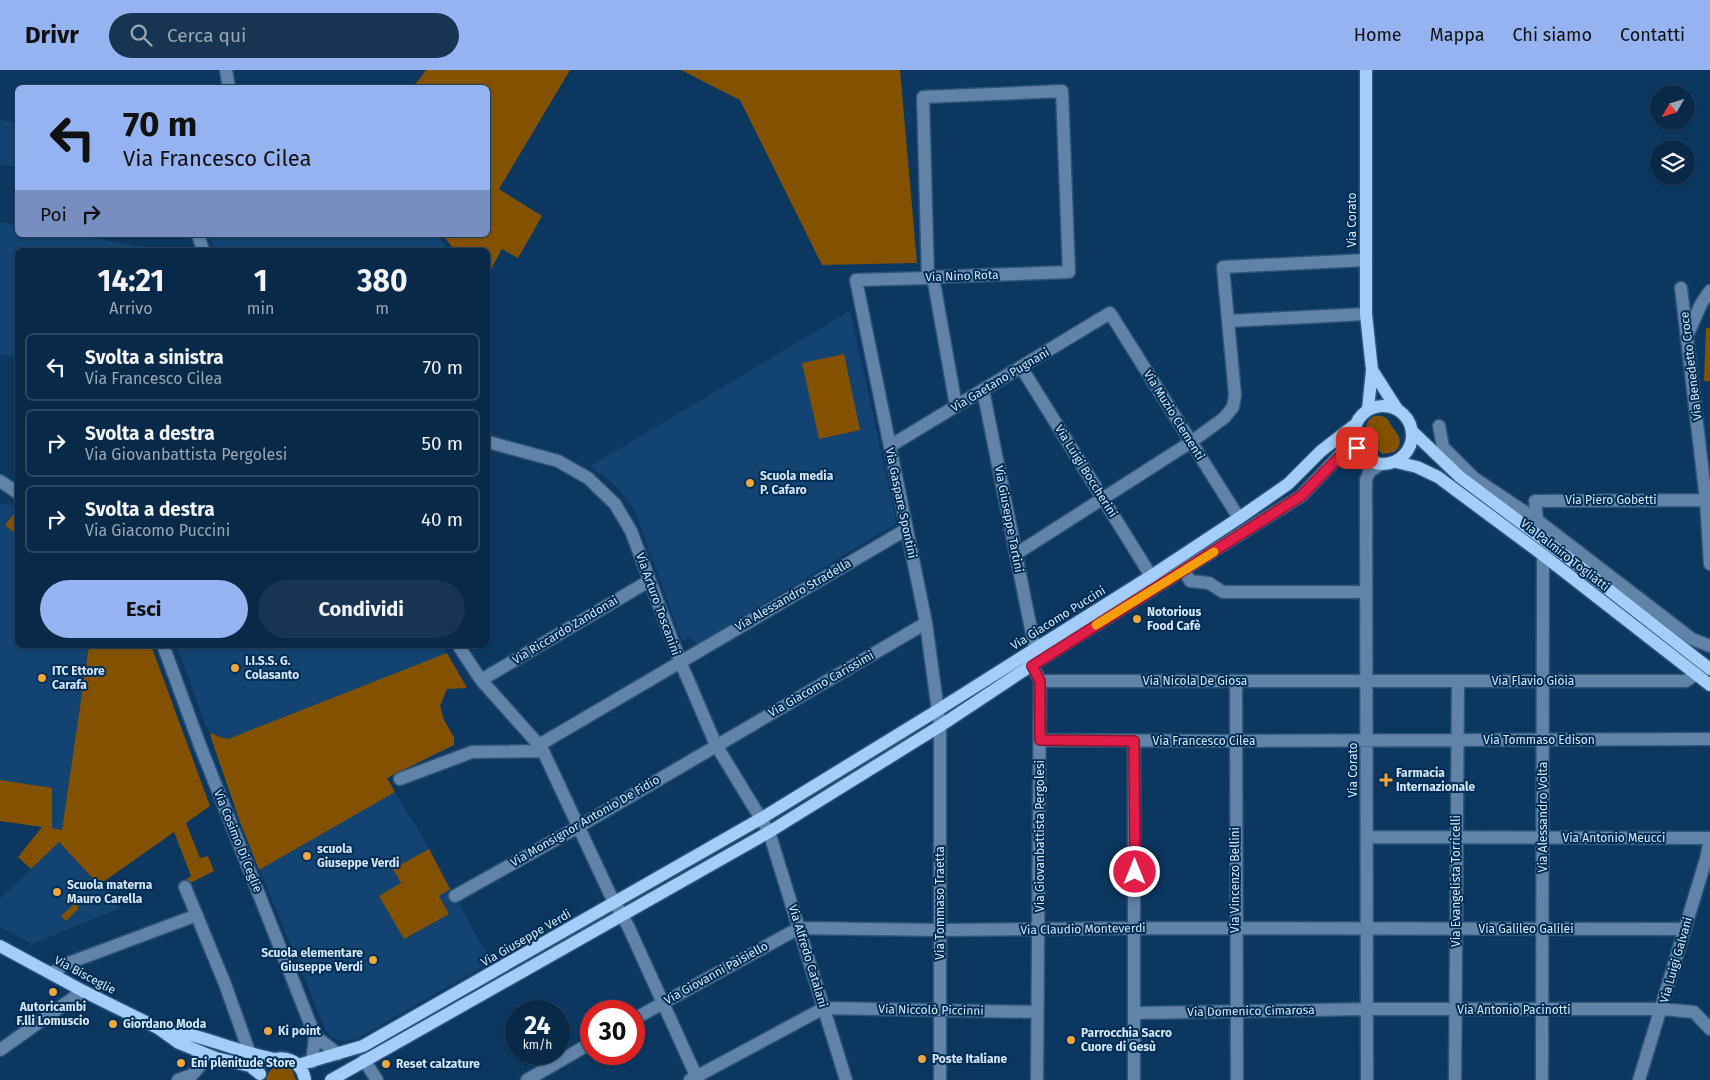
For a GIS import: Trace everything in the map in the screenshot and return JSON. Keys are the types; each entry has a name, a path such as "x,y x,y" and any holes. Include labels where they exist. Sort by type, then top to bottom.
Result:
{"main road":[{"name":"Via Corato","path":"1366,70 1366,314 1372,370 1368,409"},
{"name":"Via Corato","path":"1372,370 1396,409 1410,423 1413,432"},
{"path":"1396,409 1378,406 1368,409 1361,416 1356,424 1354,440 1364,458 1379,465 1396,462 1409,450 1413,432"},
{"name":"Via Giacomo Puccini","path":"762,818 1035,649 1239,518 1288,484 1321,451 1356,424"},
{"name":"Via Palmiro Togliatti","path":"1413,432 1460,477 1576,564 1710,669"},
{"path":"770,832 1301,496 1344,452 1357,448"},
{"name":"Via Palmiro Togliatti","path":"1396,462 1417,466 1438,477 1543,555 1710,685"},
{"name":"Via Giuseppe Verdi","path":"332,1080 618,909 762,818"},
{"name":"Via Giuseppe Verdi","path":"274,1059 286,1058 298,1064 312,1062 363,1046 618,909 770,832"},
{"name":"Via Bisceglie","path":"0,946 158,1028 179,1043 197,1052 250,1066 259,1077"},
{"name":"Via Bisceglie","path":"158,1028 182,1031 250,1054 274,1059"},
{"path":"259,1077 263,1067 274,1059"},
{"path":"298,1064 302,1070 304,1080"}],"street":[{"path":"226,70 228,85"},
{"name":"Via Nino Rota","path":"856,280 1069,272 1062,90 923,97 931,277"},
{"path":"1016,554 1191,442 1224,418 1233,407 1235,395 1223,267 1366,260"},
{"path":"931,277 956,406"},
{"name":"Via Gaspare Spontini","path":"856,280 926,623 940,726"},
{"name":"Via Benedetto Croce","path":"1682,288 1706,500 1710,564"},
{"path":"1687,336 1701,304 1710,291"},
{"name":"Via Gaetano Pugnani","path":"890,446 1110,313"},
{"name":"Via Muzio Clementi","path":"1110,313 1239,518"},
{"path":"1228,321 1366,314"},
{"name":"Via Luigi Boccherini","path":"1021,367 1151,576"},
{"name":"Via Giuseppe Tartini","path":"982,390 1035,649"},
{"path":"1439,426 1443,447 1474,478 1537,520 1692,639 1710,646"},
{"name":"Via Arturo Toscanini","path":"490,443 558,461 588,478 616,504 631,531 680,662 716,745 770,832"},
{"name":"Via Corato","path":"1367,1080 1366,480 1369,472 1379,465"},
{"path":"0,481 15,491"},
{"name":"Via Piero Gobetti","path":"1537,520 1535,500 1706,500"},
{"name":"Via Alessandro Stradella","path":"541,748 680,662 907,529"},
{"name":"Via Alessandro Volta","path":"1542,1080 1543,555"},
{"path":"1184,570 1190,580 1209,583 1224,592 1366,592"},
{"name":"Via Riccardo Zandonai","path":"481,680 649,581"},
{"name":"Via Giacomo Carissimi","path":"716,745 926,623"},
{"name":"Via Cosimo Di Ceglie","path":"164,648 201,748 315,1036"},
{"path":"460,648 481,680 541,748 662,1003 694,1079 824,1008"},
{"path":"1032,666 1040,681"},
{"name":"Via Flavio Gioia","path":"1367,680 1686,681 1696,674"},
{"name":"Via Nicola De Giosa","path":"1040,681 1367,680"},
{"name":"Via Giovanbattista Pergolesi","path":"1037,1080 1040,681"},
{"name":"Via Vincenzo Bellini","path":"1236,681 1235,928 1237,1080"},
{"name":"Via Evangelista Torricelli","path":"1455,1080 1458,681"},
{"name":"Via Tommaso Traetta","path":"940,726 940,1080"},
{"name":"Via Tommaso Edison","path":"1367,740 1710,739"},
{"name":"Via Francesco Cilea","path":"1040,740 1235,742 1367,740"},
{"path":"1134,741 1134,1080"},
{"name":"Via Monsignor Antonio De Fidio","path":"455,896 578,827 716,745"},
{"path":"400,779 472,752 541,748"},
{"name":"Via Alfredo Catalani","path":"770,832 846,1080"},
{"name":"Via Antonio Meucci","path":"1367,837 1710,839"},
{"name":"Via Luigi Galvani","path":"1639,1080 1662,1009 1684,929 1708,861 1710,839"},
{"path":"185,887 225,984 250,1054"},
{"path":"52,973 66,964 196,915"},
{"name":"Via Claudio Monteverdi","path":"799,928 940,930 1367,928"},
{"name":"Via Giovanni Paisiello","path":"645,1013 799,928"},
{"name":"Via Galileo Galilei","path":"1367,928 1684,929"},
{"path":"0,1050 84,991"},
{"name":"Via Niccolò Piccinni","path":"824,1008 1037,1012"},
{"name":"Via Domenico Cimarosa","path":"1135,1013 1367,1009"},
{"name":"Via Antonio Pacinotti","path":"1367,1009 1662,1009 1694,1012 1710,1029"},
{"path":"315,1036 338,1054"},
{"path":"312,1062 315,1036"},
{"path":"527,1080 580,1049"},
{"path":"178,1080 192,1075 198,1067 197,1052"},
{"path":"364,1060 376,1080"}],"shaded area":[{"path":"426,70 570,70 499,189 542,216 518,258 502,249 490,271 490,248 453,248 444,237 490,237 490,85 415,85"},
{"path":"681,70 900,70 917,263 822,265 740,100"},
{"path":"0,120 15,123 15,167 0,164"},
{"path":"0,222 15,225 15,237 86,237 150,248 15,248 15,357 0,354"},
{"path":"208,237 438,237 447,248 215,248"},
{"name":"Scuola media P. Cafaro","path":"850,311 897,523 697,644 690,637 682,641 636,514 619,488 590,466"},
{"path":"1706,328 1710,328 1710,381 1704,381"},
{"path":"844,354 860,430 819,439 802,363"},
{"path":"1374,416 1386,418 1398,434 1400,443 1394,452 1383,454 1370,441 1366,430 1369,420"},
{"name":"ITC Ettore Carafa","path":"0,503 15,506 15,648 89,648 62,830 0,821"},
{"path":"14,514 15,515 15,533 5,525"},
{"path":"89,648 152,648 210,806 186,823 200,858 208,856 214,871 190,883 179,885 191,876 174,832 99,885 59,842 31,869 18,857 42,827 0,821 0,780 52,788 52,828 62,830"},
{"path":"178,648 444,648 446,651 442,657 228,739 211,733 205,725"},
{"path":"447,653 467,688 447,689 440,706 444,720 454,737 454,745 387,778 395,792 259,870 240,822 210,735 211,733 228,739"},
{"path":"369,750 420,833 491,962 354,1040 343,1041 332,1038 326,1031 240,822"},
{"name":"Scuola materna Mauro Carella","path":"59,842 121,908 32,944 0,927 0,899"},
{"path":"429,849 450,889 439,896 449,914 404,939 379,896 401,883 393,869"},
{"path":"75,903 79,908 66,921 61,916"},
{"path":"283,1065 292,1070 296,1080 266,1080 272,1069"}],"slow traffic":[{"path":"1096,625 1214,552"}],"place":[{"name":"Scuola media P. Cafaro","path":"750,483"},
{"name":"Notorious Food Cafè","path":"1137,619"},
{"name":"I.I.S.S. G. Colasanto","path":"235,668"},
{"name":"ITC Ettore Carafa","path":"42,678"},
{"name":"Farmacia Internazionale","path":"1386,780"},
{"name":"scuola Giuseppe Verdi","path":"307,856"},
{"name":"Scuola materna Mauro Carella","path":"57,892"},
{"name":"Scuola elementare Giuseppe Verdi","path":"373,960"},
{"name":"Autoricambi F.lli Lomuscio","path":"53,992"},
{"name":"Giordano Moda","path":"113,1024"},
{"name":"Ki point","path":"268,1031"},
{"name":"Parrocchia Sacro Cuore di Gesù","path":"1071,1040"},
{"name":"Poste Italiane","path":"922,1059"},
{"name":"Eni plenitude Store","path":"181,1063"},
{"name":"Reset calzature","path":"386,1064"}],"route":[{"path":"1135,872 1134,741 1040,740 1040,681 1032,666 1301,496 1344,452 1357,448"}]}
